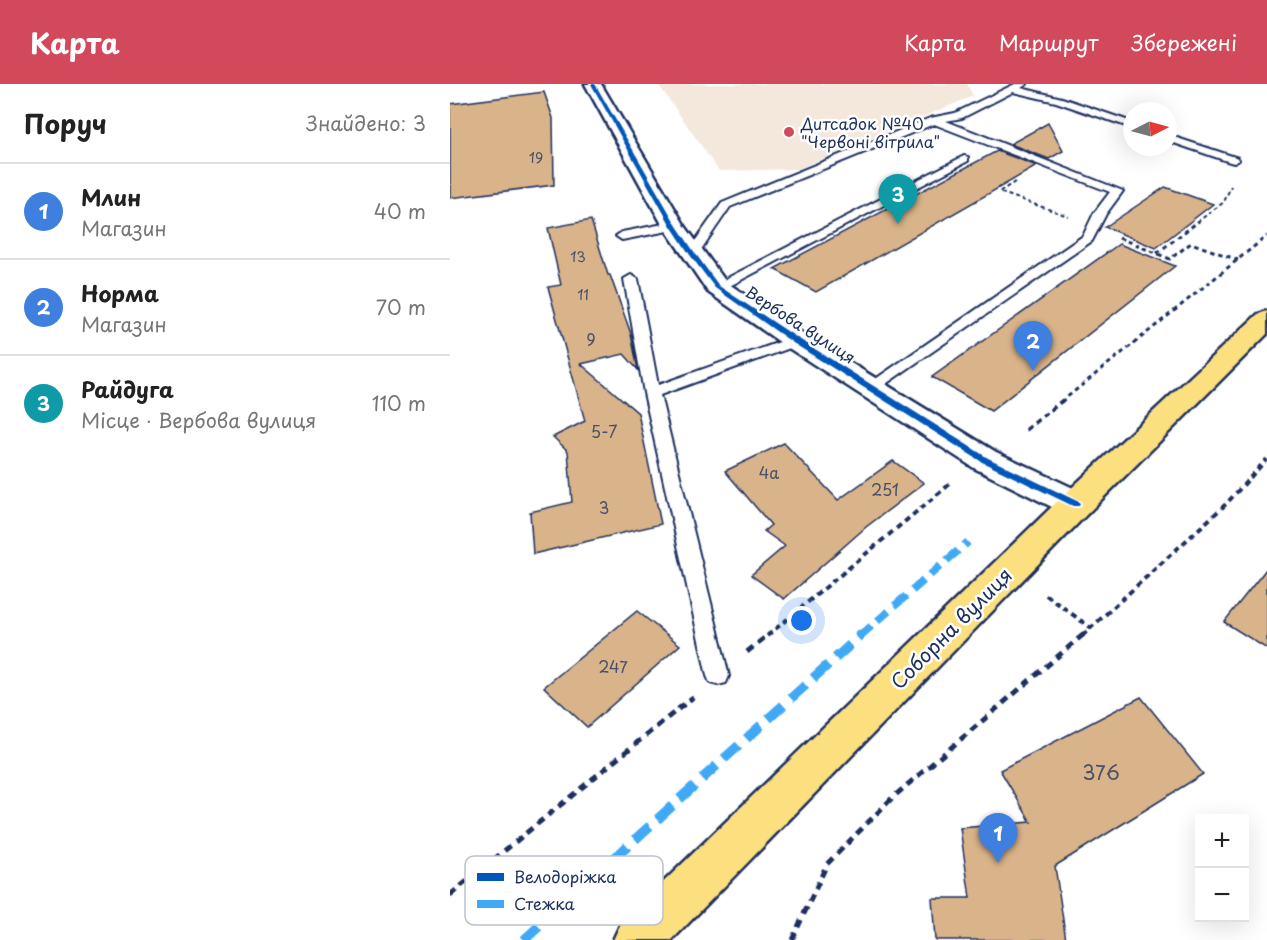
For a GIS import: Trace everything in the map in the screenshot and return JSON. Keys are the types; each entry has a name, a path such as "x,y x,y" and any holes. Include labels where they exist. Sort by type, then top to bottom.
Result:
{"main road":[{"name":"Соборна вулиця","path":"663,915 1076,504 1267,319"},
{"name":"Соборна вулиця","path":"638,940 653,925"}],"street":[{"name":"Вербова вулиця","path":"593,84 674,226 717,287 796,341 985,460 1076,504"}],"lane":[{"path":"692,254 726,205 934,120 958,116 1022,84"},
{"path":"1011,89 1059,100 1123,122"},
{"path":"872,387 1088,238 1100,213 1117,191 934,120"},
{"path":"1177,141 1234,160"},
{"path":"717,287 964,159"},
{"path":"622,236 674,226"},
{"path":"631,279 652,393 718,676"},
{"path":"652,393 796,341"}],"path":[{"path":"964,159 977,161 1021,178 999,192 1078,220 1093,228"},
{"path":"1157,253 1224,202 1242,164 1234,160"},
{"path":"1026,430 1267,236"},
{"path":"1124,240 1170,259 1191,243 1238,260"},
{"path":"792,940 827,864 892,798 1091,628 1226,504 1267,459"},
{"path":"1046,595 1091,628"}],"shaded area":[{"name":"Дитсадок №40 \"Червоні вітрила\"","path":"658,84 967,84 973,96 798,169 719,171"}],"building":[{"path":"544,92 553,118 554,185 450,198 450,104"},
{"path":"1048,123 1063,151 1049,159 1010,144"},
{"path":"997,151 1037,166 816,292 774,269"},
{"path":"1165,187 1213,204 1156,248 1105,227"},
{"path":"591,220 608,275 610,275 631,334 638,370 624,354 581,364 638,413 661,524 533,554 530,512 572,502 568,451 553,437 585,421 548,287 561,285 548,228"},
{"path":"1119,244 1175,266 991,411 932,377"},
{"path":"784,443 838,500 893,461 924,483 866,527 784,599 751,575 785,546 764,531 771,525 725,471"},
{"path":"1267,568 1267,649 1224,622"},
{"path":"637,611 680,645 587,727 544,687"},
{"path":"1141,697 1203,774 1055,866 1066,940 935,940 932,898 970,898 960,828 1031,822 1000,770"}],"marked path":[{"path":"616,856 827,664 968,542"},
{"path":"524,940 540,925"}],"cycle path":[{"path":"593,84 674,226 717,287 796,341 985,460 1076,504"}],"place":[{"name":"Дитсадок №40 \"Червоні вітрила\"","path":"789,132"},
{"name":"Райдуга","path":"898,224"},
{"name":"Норма","path":"1033,371"},
{"name":"Млин","path":"998,863"}]}
